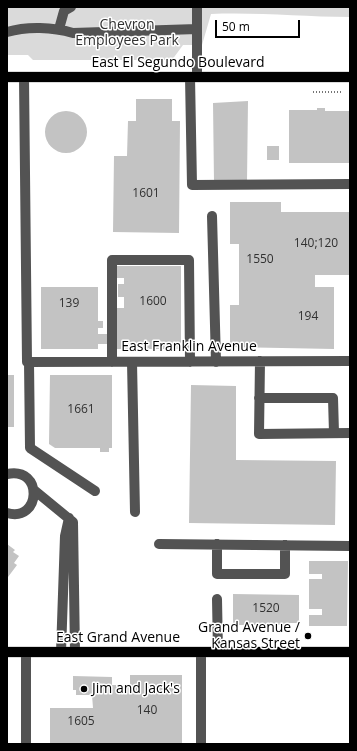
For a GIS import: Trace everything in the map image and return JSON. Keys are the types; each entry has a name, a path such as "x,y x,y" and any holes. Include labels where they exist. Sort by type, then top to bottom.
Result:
{"main road":[{"name":"East El Segundo Boulevard","path":"7,77 350,77"},
{"name":"East Grand Avenue","path":"7,652 350,652"}],"street":[{"path":"59,29 64,11 71,7"},
{"path":"198,7 198,29 194,78 192,185 350,184"},
{"path":"7,32 18,28 59,29 73,33 198,29"},
{"path":"24,78 30,448 95,491"},
{"path":"212,216 216,362"},
{"path":"112,362 112,260 189,260 190,362"},
{"path":"260,361 259,434 350,433"},
{"name":"East Franklin Avenue","path":"28,362 350,361"},
{"path":"132,362 135,512"},
{"path":"260,398 333,398 334,433"},
{"path":"7,473 22,475 30,481 34,490 34,496 29,508 18,514 7,513"},
{"path":"34,490 71,520 75,652"},
{"path":"61,652 64,536 71,520"},
{"path":"159,544 350,546"},
{"path":"217,544 217,574 285,574 285,545"},
{"path":"217,599 218,652"},
{"path":"26,652 26,744"},
{"path":"201,652 201,744"}],"path":[{"path":"313,92 342,92"}],"green space":[{"name":"Chevron Employees Park","path":"7,7 350,7 350,17 211,14 202,45 183,45 172,60 33,60 28,55 7,55"}],"building":[{"path":"136,99 172,99 172,121 180,121 179,233 113,232 114,156 127,156 128,121 136,121"},
{"path":"248,101 247,181 214,182 213,103"},
{"path":"317,108 325,108 325,111 350,111 350,163 289,163 289,110 317,110"},
{"path":"66,111 81,117 87,132 81,147 66,153 51,147 45,132 51,117"},
{"path":"267,146 279,146 279,160 267,160"},
{"path":"230,202 281,202 281,212 350,212 350,275 315,275 315,287 334,287 334,349 230,347 230,305 239,305 239,244 230,244"},
{"path":"117,266 181,266 181,349 117,349 117,308 124,308 124,297 118,297 118,284 124,284 124,278 117,278"},
{"path":"41,287 98,287 98,321 103,321 103,328 98,328 98,334 107,334 107,344 98,344 98,349 41,349"},
{"path":"7,375 14,375 14,427 7,427"},
{"path":"50,375 112,375 112,448 109,448 109,452 100,452 100,448 55,448 49,444"},
{"path":"191,385 236,386 236,460 336,461 335,525 189,523"},
{"path":"7,544 15,550 13,552 19,556 14,563 17,565 8,577"},
{"path":"309,561 348,561 347,626 309,626 309,615 322,615 322,609 309,609 309,579 322,579 322,574 309,574"},
{"path":"233,594 299,595 299,623 285,623 285,625 233,625"},
{"path":"130,675 182,675 182,744 50,744 50,708 93,708 92,695 76,695 76,690 73,690 73,676 112,677 112,685 130,685"}],"place":[{"name":"Grand Avenue / Kansas Street","path":"308,636"},
{"name":"Jim and Jack's","path":"84,689"}]}
